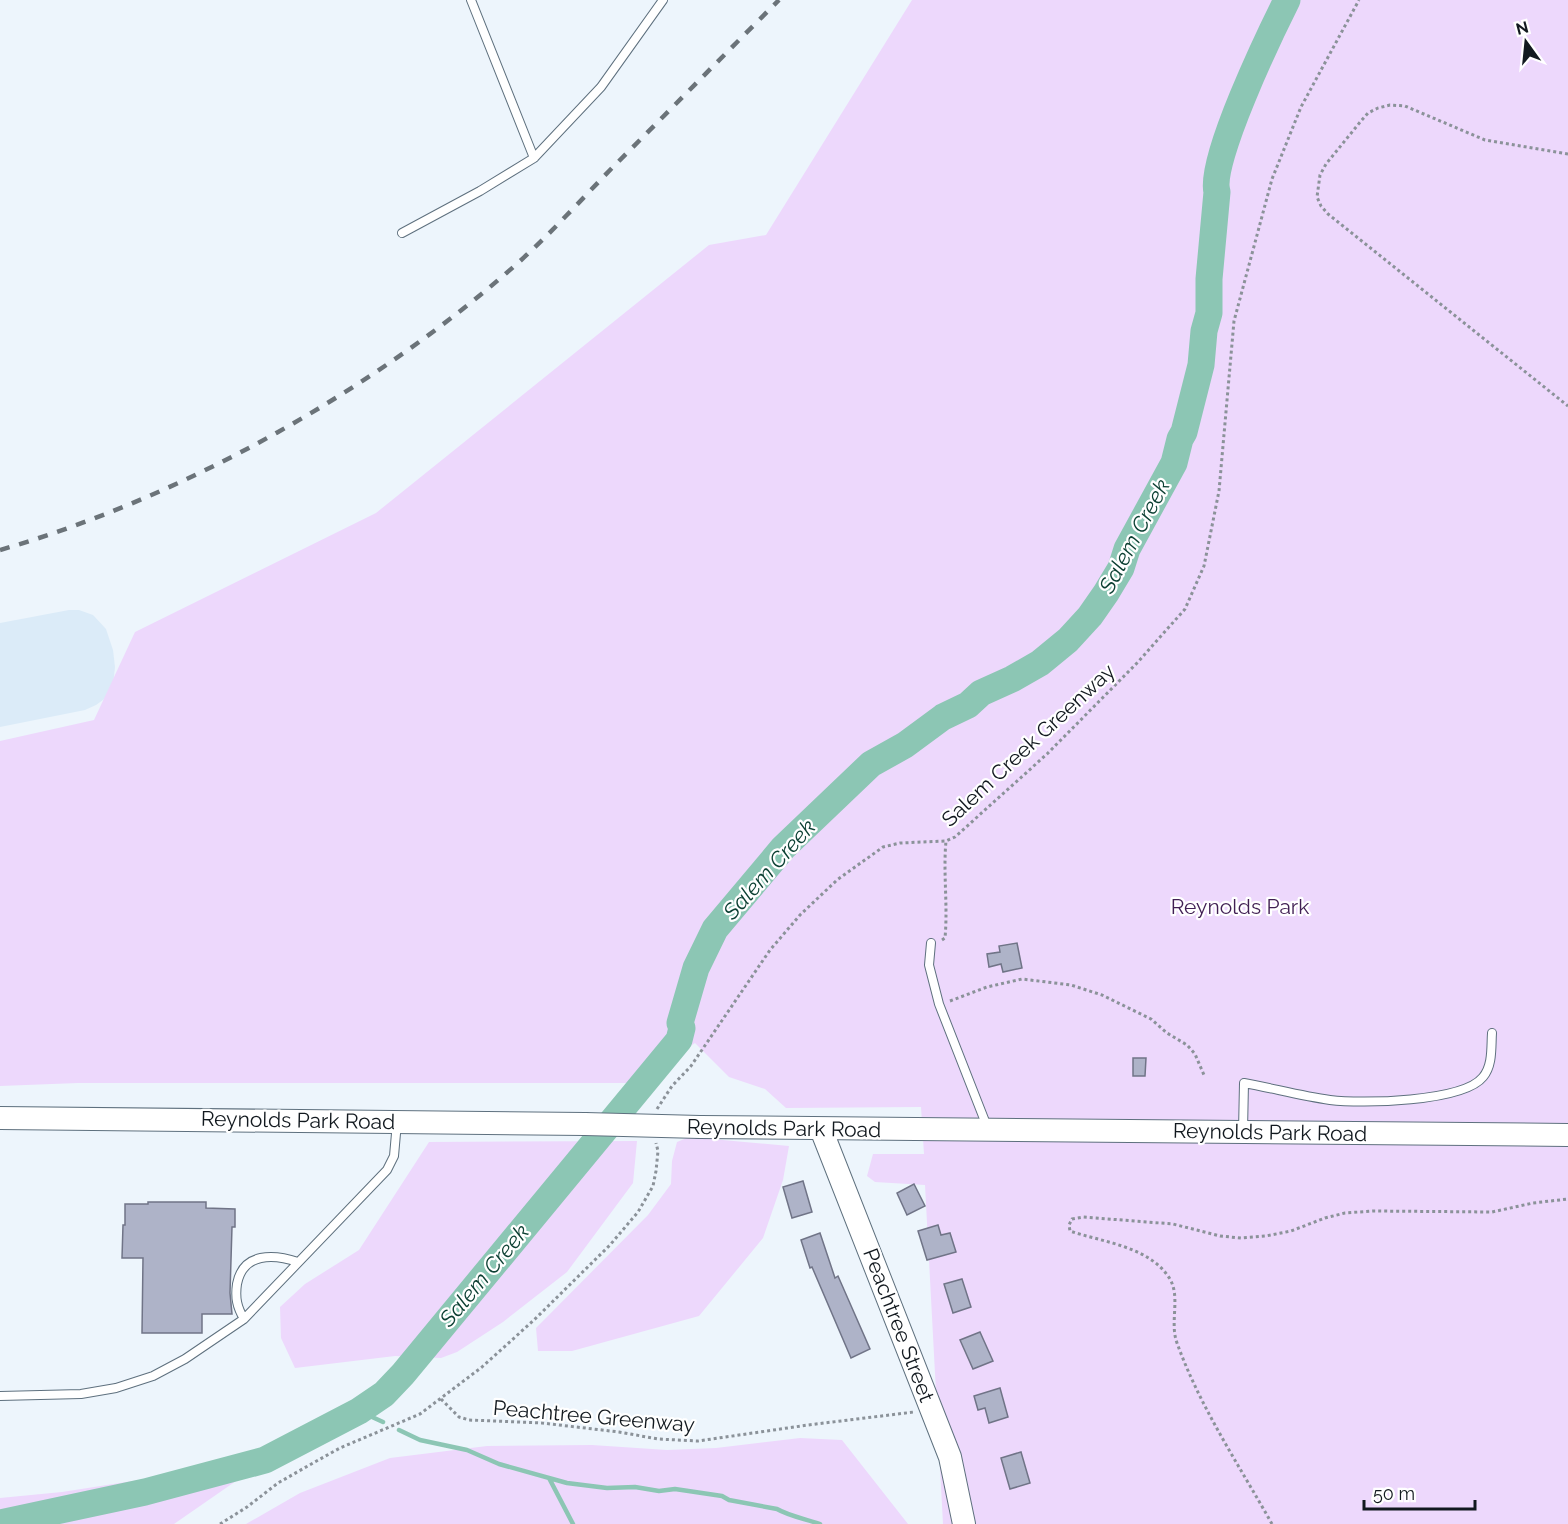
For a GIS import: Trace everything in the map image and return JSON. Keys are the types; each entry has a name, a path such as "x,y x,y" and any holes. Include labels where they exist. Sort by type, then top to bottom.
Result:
{"main road":[{"name":"Reynolds Park Road","path":"0,1118 397,1121 821,1129 1568,1135"},
{"name":"Peachtree Street","path":"821,1129 950,1457 964,1524"}],"lane":[{"path":"471,0 534,158"},
{"path":"402,233 480,191 534,158 601,87 663,0"},
{"path":"931,943 929,965 939,1004 988,1129"},
{"path":"1243,1132 1244,1083 1330,1100 1420,1098 1446,1094 1482,1079 1490,1063 1492,1032"},
{"path":"0,1396 81,1394 116,1388 153,1376 185,1359 244,1319 387,1170 394,1156 397,1121"},
{"path":"244,1319 237,1307 236,1293 238,1276 243,1267 252,1261 274,1256 298,1262"}],"path":[{"name":"Salem Creek Greenway","path":"656,1118 657,1109 672,1086 691,1066 770,950 800,915 837,880 883,847 900,843 946,841 955,837 1047,754 1138,663 1185,609 1204,566 1219,491 1234,321 1272,178 1301,107 1359,0"},
{"path":"1568,154 1485,140 1419,111 1405,106 1390,105 1368,113 1326,164 1317,187 1317,197 1328,214 1568,406"},
{"path":"931,943 945,938 947,901 944,860 946,841"},
{"path":"939,1004 987,987 1022,979 1071,985 1102,995 1150,1019 1195,1054 1204,1075"},
{"path":"220,1524 278,1483 340,1448 420,1414 482,1367 534,1320 610,1245 638,1212 655,1179 658,1151 655,1136"},
{"path":"1272,1524 1214,1422 1176,1340 1174,1291 1169,1276 1143,1255 1070,1231 1069,1225 1072,1219 1083,1217 1173,1224 1220,1236 1241,1238 1283,1233 1345,1214 1492,1212 1533,1203 1568,1199"},
{"name":"Peachtree Greenway","path":"441,1399 459,1417 469,1420 542,1423 679,1441 698,1441 904,1414 931,1407"}],"shaded area":[{"path":"79,610 93,615 106,629 113,650 115,667 113,685 107,697 85,710 0,727 0,623"}],"green space":[{"name":"Reynolds Park","path":"912,0 1568,0 1568,1524 943,1524 925,1185 875,1182 867,1176 873,1154 924,1154 921,1107 786,1108 765,1089 729,1077 695,1043 636,1083 78,1083 0,1086 0,741 94,720 135,632 376,513 709,245 766,235"},
{"path":"689,1137 789,1146 783,1180 763,1238 699,1316 572,1351 538,1351 536,1328 648,1215 671,1184 672,1161 677,1142"},
{"path":"637,1141 633,1183 567,1272 503,1322 457,1352 441,1358 395,1356 295,1368 281,1338 280,1307 305,1284 359,1250 429,1142"},
{"path":"800,1438 842,1440 908,1524 246,1524 300,1493 390,1458 487,1446 592,1445 667,1450 716,1448"},
{"path":"203,1470 249,1472 174,1524 0,1524 0,1498 62,1492"}],"building":[{"path":"1017,943 1022,968 1003,972 1001,964 989,967 987,954 1000,952 999,946"},
{"path":"1133,1058 1146,1058 1145,1076 1133,1076"},
{"path":"803,1181 812,1212 792,1218 783,1187"},
{"path":"914,1184 925,1206 907,1215 897,1193"},
{"path":"148,1202 206,1202 206,1208 235,1209 235,1227 232,1227 230,1293 232,1314 202,1314 202,1333 142,1333 143,1258 122,1258 123,1225 125,1225 125,1204 148,1204"},
{"path":"938,1225 941,1235 950,1233 956,1252 927,1260 918,1231"},
{"path":"820,1233 835,1278 838,1276 870,1349 851,1358 812,1267 810,1268 801,1240"},
{"path":"962,1279 971,1307 953,1313 944,1284"},
{"path":"980,1332 993,1361 973,1369 960,1340"},
{"path":"1000,1388 1008,1417 989,1423 985,1408 978,1410 974,1396"},
{"path":"1021,1452 1030,1483 1010,1489 1001,1458"}],"waterway":[{"name":"Salem Creek","path":"0,1523 145,1492 265,1460 359,1411 384,1394 679,1040 682,1028 680,1023 696,968 715,929 783,848 871,764 905,745 943,717 968,705 981,693 1040,663 1068,640 1090,616 1121,568 1127,549 1174,463 1184,432 1201,365 1204,331 1209,313 1209,279 1217,176 1222,154 1243,97 1287,0"},
{"path":"359,1411 383,1422"},
{"path":"399,1430 420,1440 467,1450 499,1464 567,1483 607,1488 635,1487 659,1491 675,1489 722,1496 729,1500 777,1509 820,1524"},
{"path":"549,1478 573,1524"}],"railway":[{"path":"0,550 69,528 207,469 275,434 340,395 403,353 463,309 531,251 779,0"}]}
